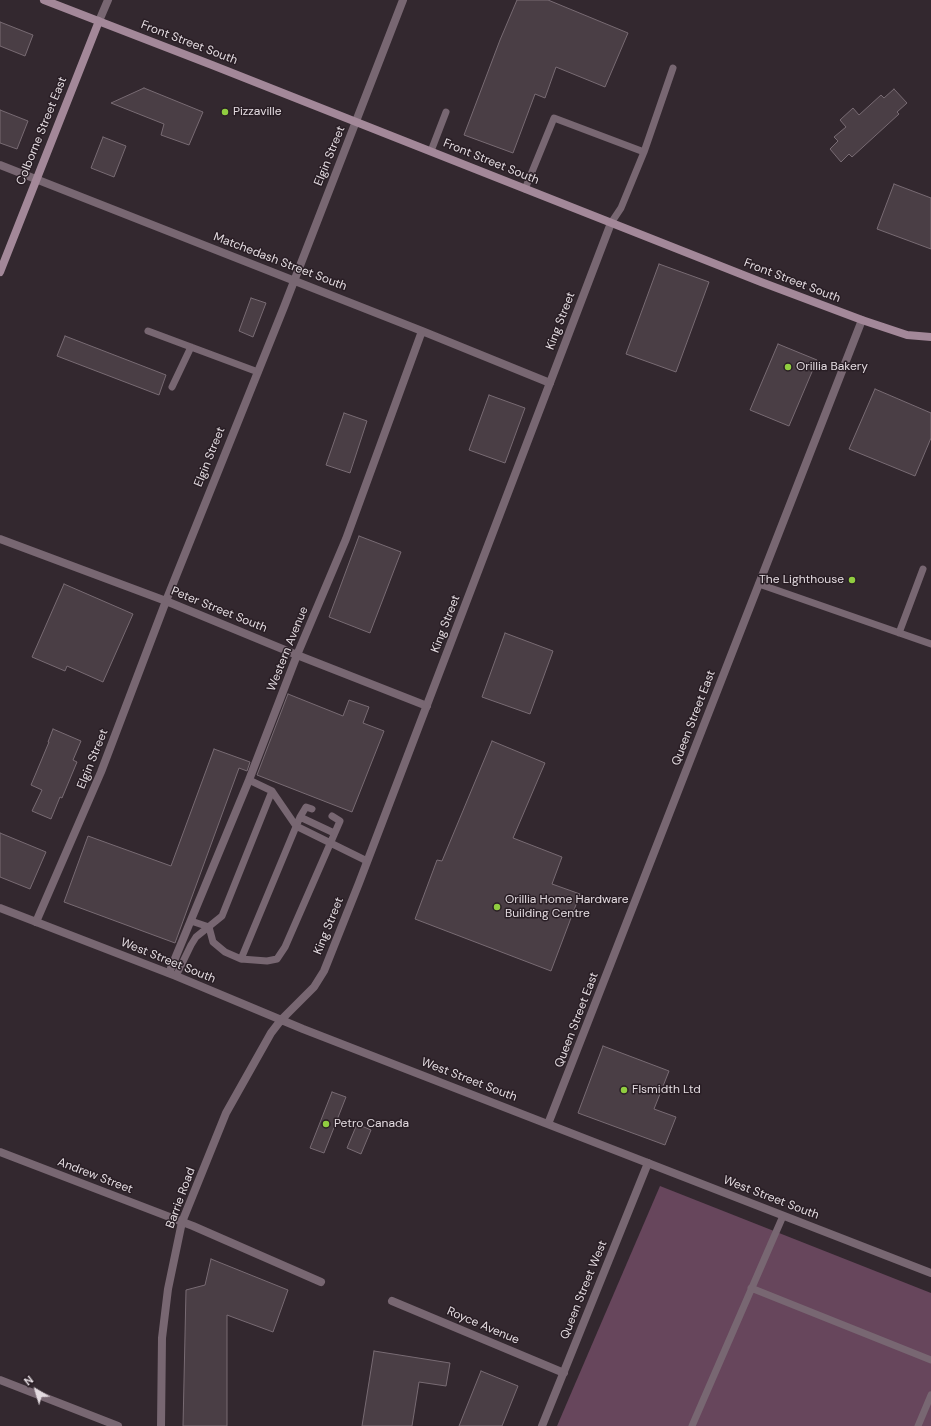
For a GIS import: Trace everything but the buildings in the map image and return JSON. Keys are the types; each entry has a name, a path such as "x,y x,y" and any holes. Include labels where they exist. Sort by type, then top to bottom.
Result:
{"main road":[{"name":"Front Street South","path":"44,0 862,320 907,335 931,337"},
{"name":"Colborne Street East","path":"0,272 99,21"}],"street":[{"name":"Colborne Street East","path":"99,21 108,0"},
{"name":"Elgin Street","path":"36,922 101,772 166,601 357,122 403,0"},
{"name":"Matchedash Street South","path":"0,165 550,383"},
{"name":"King Street","path":"281,1020 314,987 324,971 427,706 611,223"},
{"name":"Queen Street East","path":"548,1124 862,320"},
{"name":"Western Avenue","path":"172,975 191,921 249,780 297,655 346,539 422,331"},
{"name":"Peter Street South","path":"0,538 166,601 297,655 427,706"},
{"name":"West Street South","path":"0,908 172,975 281,1020 931,1273"},
{"name":"Barrie Road","path":"161,1426 162,1338 168,1289 182,1222 226,1112 271,1033 281,1020"},
{"name":"Andrew Street","path":"0,1152 182,1222"},
{"name":"Queen Street West","path":"542,1426 648,1163"},
{"path":"182,1222 321,1282"},
{"name":"Royce Avenue","path":"392,1301 564,1373"},
{"path":"0,1380 118,1426"}],"lane":[{"path":"611,223 620,208 644,152 673,68"},
{"path":"431,151 446,112"},
{"path":"525,189 554,118 644,152"},
{"path":"148,331 258,372"},
{"path":"172,387 191,347"},
{"path":"899,633 923,569"},
{"path":"759,584 931,644"},
{"path":"249,780 272,791 296,826 367,861"},
{"path":"172,975 196,937 222,916 272,791"},
{"path":"241,959 300,817 306,807 312,809"},
{"path":"209,927 213,942 225,952 241,959 267,961 277,959 285,947 340,821 332,816"},
{"path":"300,817 334,833"},
{"path":"191,921 209,927"},
{"path":"692,1426 783,1216"},
{"path":"752,1288 931,1360"},
{"path":"918,1426 931,1395"}],"shaded area":[{"path":"660,1186 931,1293 931,1426 557,1426"}],"place":[{"name":"Pizzaville","path":"225,112"},
{"name":"Orillia Bakery","path":"788,367"},
{"name":"The Lighthouse","path":"852,580"},
{"name":"Orillia Home Hardware Building Centre","path":"497,907"},
{"name":"Flsmidth Ltd","path":"624,1090"},
{"name":"Petro Canada","path":"326,1124"}]}
